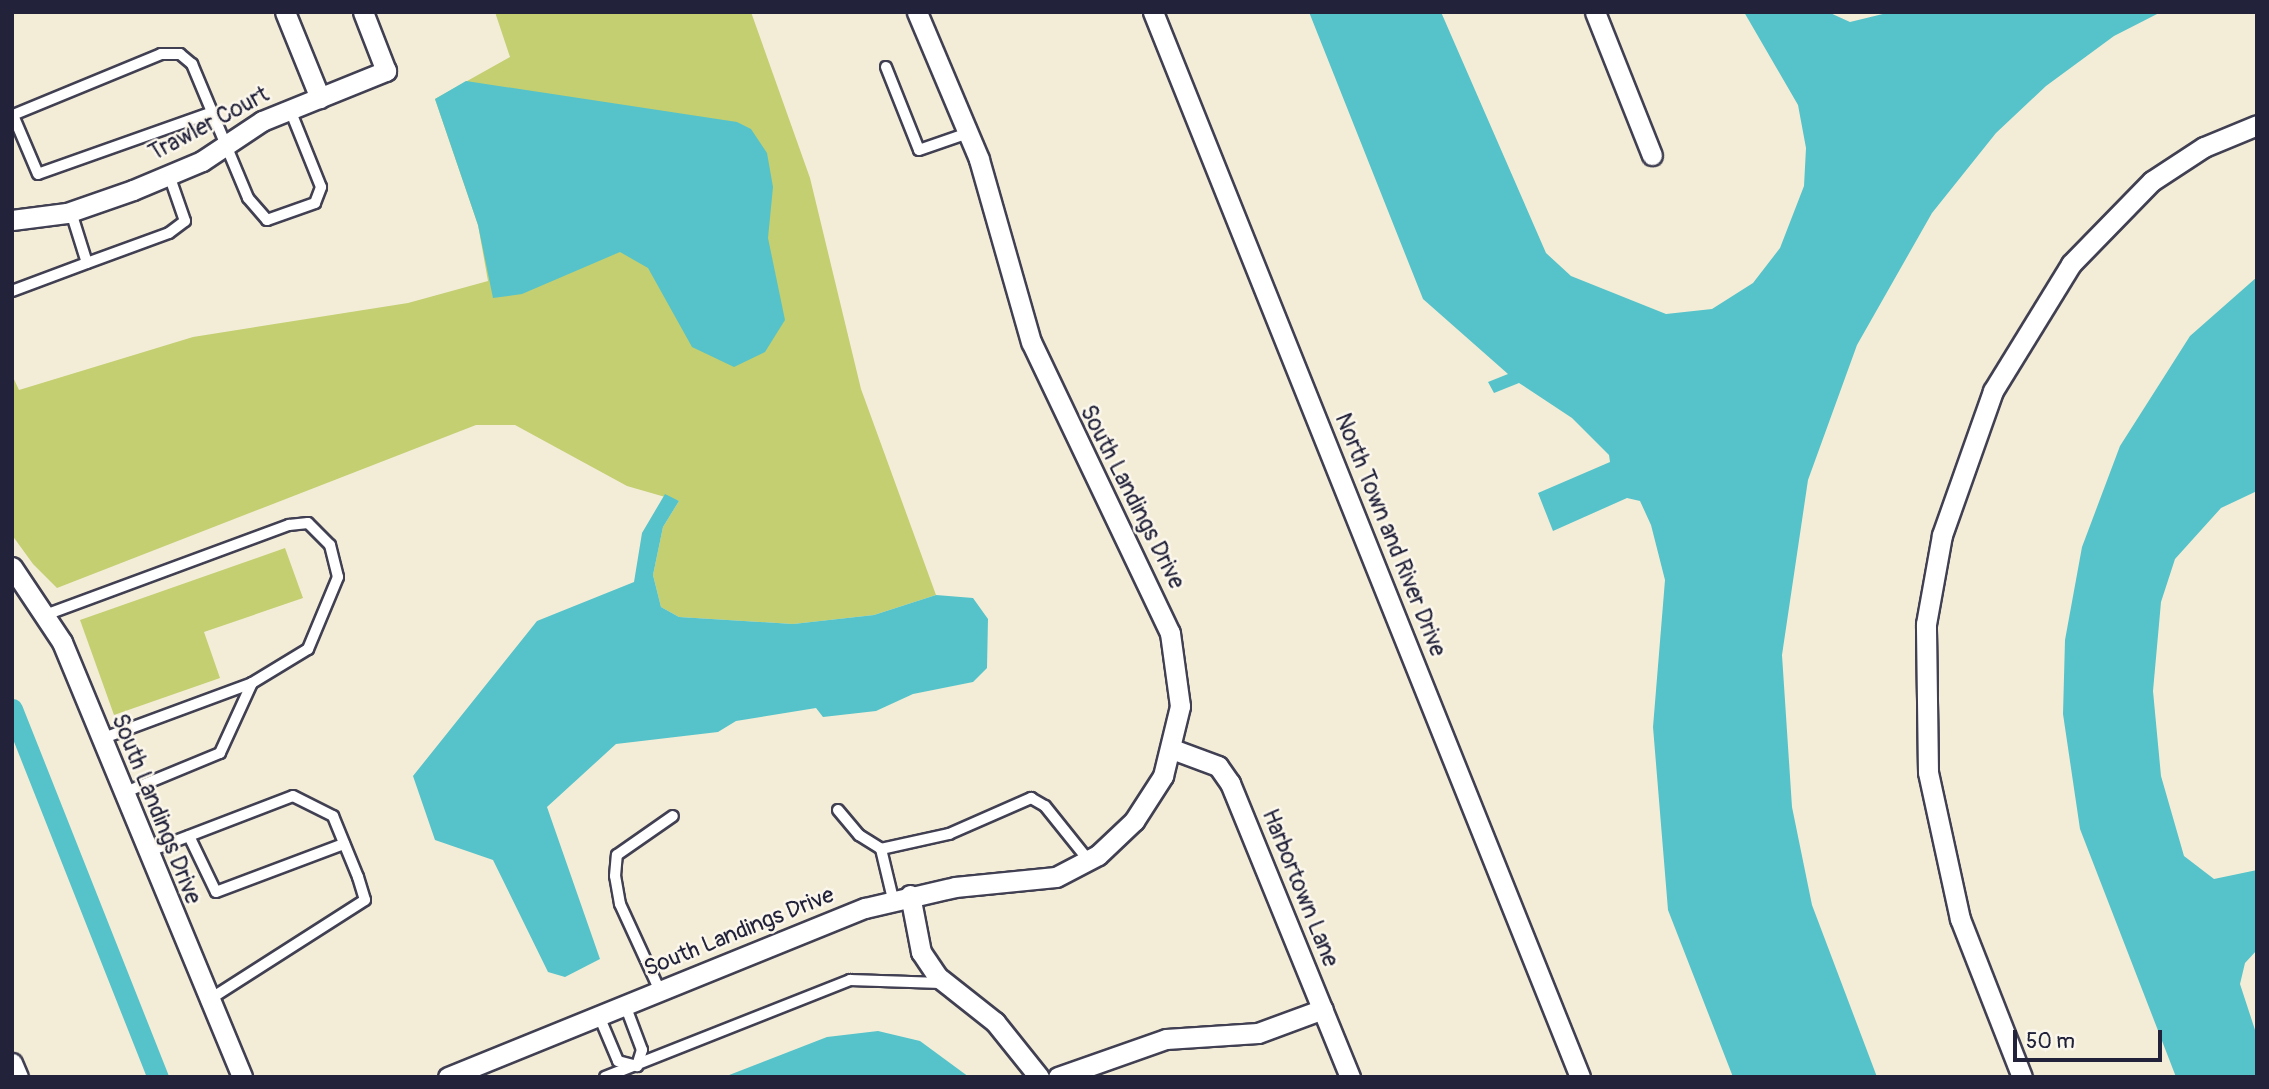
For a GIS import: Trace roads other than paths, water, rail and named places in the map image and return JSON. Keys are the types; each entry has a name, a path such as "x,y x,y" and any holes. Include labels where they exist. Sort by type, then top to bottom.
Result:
{"street":[{"path":"285,12 320,98"},
{"name":"Trawler Court","path":"12,220 71,212 169,175 290,110 386,71 363,12"},
{"name":"South Landings Drive","path":"448,1077 902,897 1032,884 1089,861 1151,800 1172,749 1180,706 1170,633 1031,342 968,133 917,12"},
{"name":"North Town and River Drive","path":"1153,12 1580,1077"},
{"path":"1595,12 1652,155"},
{"path":"2022,1077 1961,919 1928,772 1926,624 1942,535 1993,391 2071,264 2152,180 2204,147 2257,125"},
{"name":"South Landings Drive","path":"12,567 48,614 206,1001 242,1077"},
{"name":"Harbortown Lane","path":"1172,749 1218,766 1230,783 1350,1077"},
{"path":"902,897 921,952 945,983 995,1022 1039,1077"},
{"path":"1058,1077 1167,1039 1235,1037 1323,1009"},
{"path":"12,1063 18,1077"}],"lane":[{"path":"210,113 38,174 13,115 161,54 180,54 192,64 224,147 248,198 267,220 315,203 321,187 290,110"},
{"path":"886,67 919,150 968,133"},
{"path":"12,292 169,233 185,220 169,175"},
{"path":"71,212 87,263"},
{"path":"48,614 308,523 326,535 338,577 308,649 252,683 101,739"},
{"path":"123,793 220,753 252,683"},
{"path":"146,853 293,796 332,816 344,844 365,900 206,1001"},
{"path":"881,849 949,834 1037,798 1089,861"},
{"path":"838,810 859,835 881,849 902,897"},
{"path":"660,991 620,904 616,865 617,855 635,837 673,816"},
{"path":"189,836 216,892 344,844"},
{"path":"605,1077 850,980 945,983"},
{"path":"625,1005 642,1050 637,1066"},
{"path":"599,1016 618,1061 637,1066"}],"water":[{"path":"1309,12 1441,12 1546,253 1571,276 1666,314 1712,309 1753,283 1780,248 1804,186 1806,148 1798,105 1744,12 1828,12 1850,22 1891,12 2161,12 2114,36 2046,86 1996,133 1932,213 1857,345 1808,480 1782,655 1792,807 1812,905 1877,1077 1733,1077 1668,910 1653,727 1665,580 1651,525 1640,501 1627,498 1553,531 1538,493 1610,462 1609,455 1572,418 1519,383 1494,393 1488,382 1508,374 1423,299"},
{"path":"466,81 737,122 751,129 767,153 773,187 768,238 785,320 765,352 734,367 692,347 648,268 620,252 522,294 493,298 478,225 435,99"},
{"path":"2257,277 2257,491 2221,508 2175,559 2161,602 2153,691 2161,776 2184,856 2214,879 2257,870 2257,950 2245,963 2240,984 2257,1036 2257,1077 2176,1077 2080,829 2063,714 2065,640 2082,547 2120,446 2190,336"},
{"path":"665,494 679,501 663,527 653,575 661,607 679,617 793,624 874,615 936,595 973,598 988,619 987,668 973,682 913,694 876,711 823,717 816,708 736,721 718,732 616,744 547,807 600,959 565,977 548,972 493,860 435,840 413,776 537,621 634,582 642,533"},
{"path":"878,1031 920,1041 969,1077 724,1077 827,1037"}],"waterway":[{"path":"12,709 158,1077"}]}
